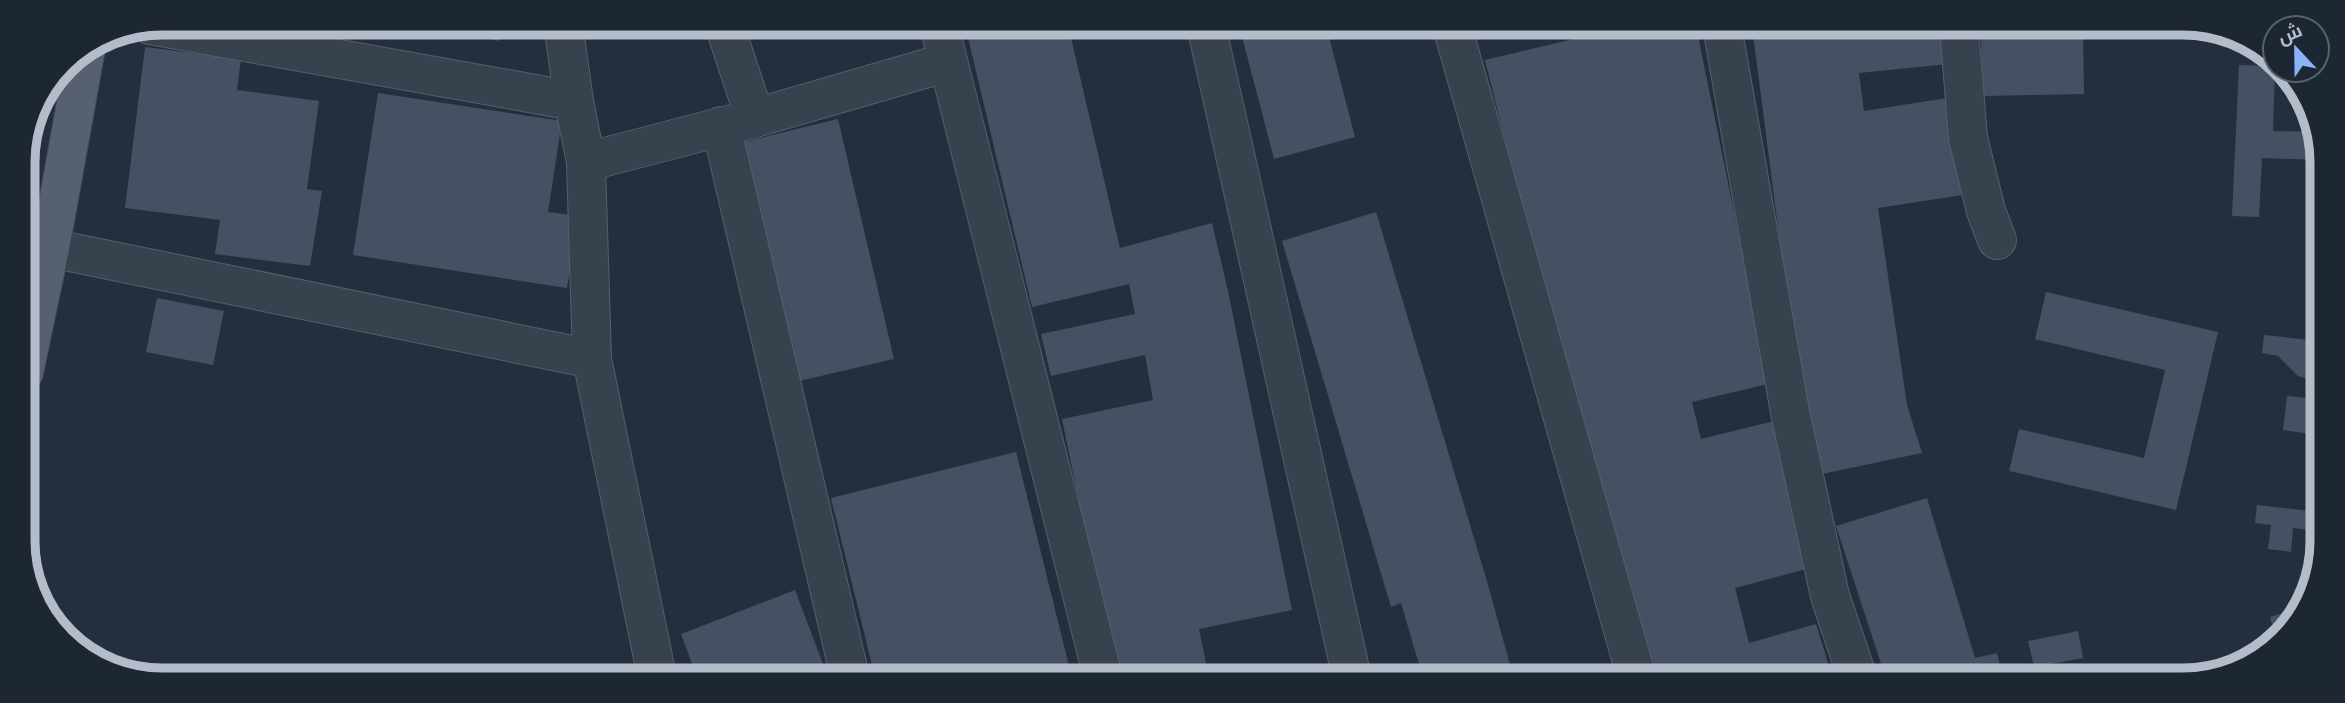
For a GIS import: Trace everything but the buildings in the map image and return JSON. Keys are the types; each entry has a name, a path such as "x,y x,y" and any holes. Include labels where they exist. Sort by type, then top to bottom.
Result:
{"main road":[{"path":"35,320 83,62"}],"street":[{"path":"206,35 574,101"},
{"path":"565,35 586,162 592,359 655,668"},
{"path":"726,35 738,122 848,668"},
{"path":"942,35 1100,668"},
{"path":"1208,35 1350,668"},
{"path":"1456,35 1634,668"},
{"path":"1724,35 1790,412 1830,596 1854,668"},
{"path":"1960,35 1968,138 1986,211 1997,240"},
{"path":"586,162 948,62"},
{"path":"50,248 592,359"}]}
